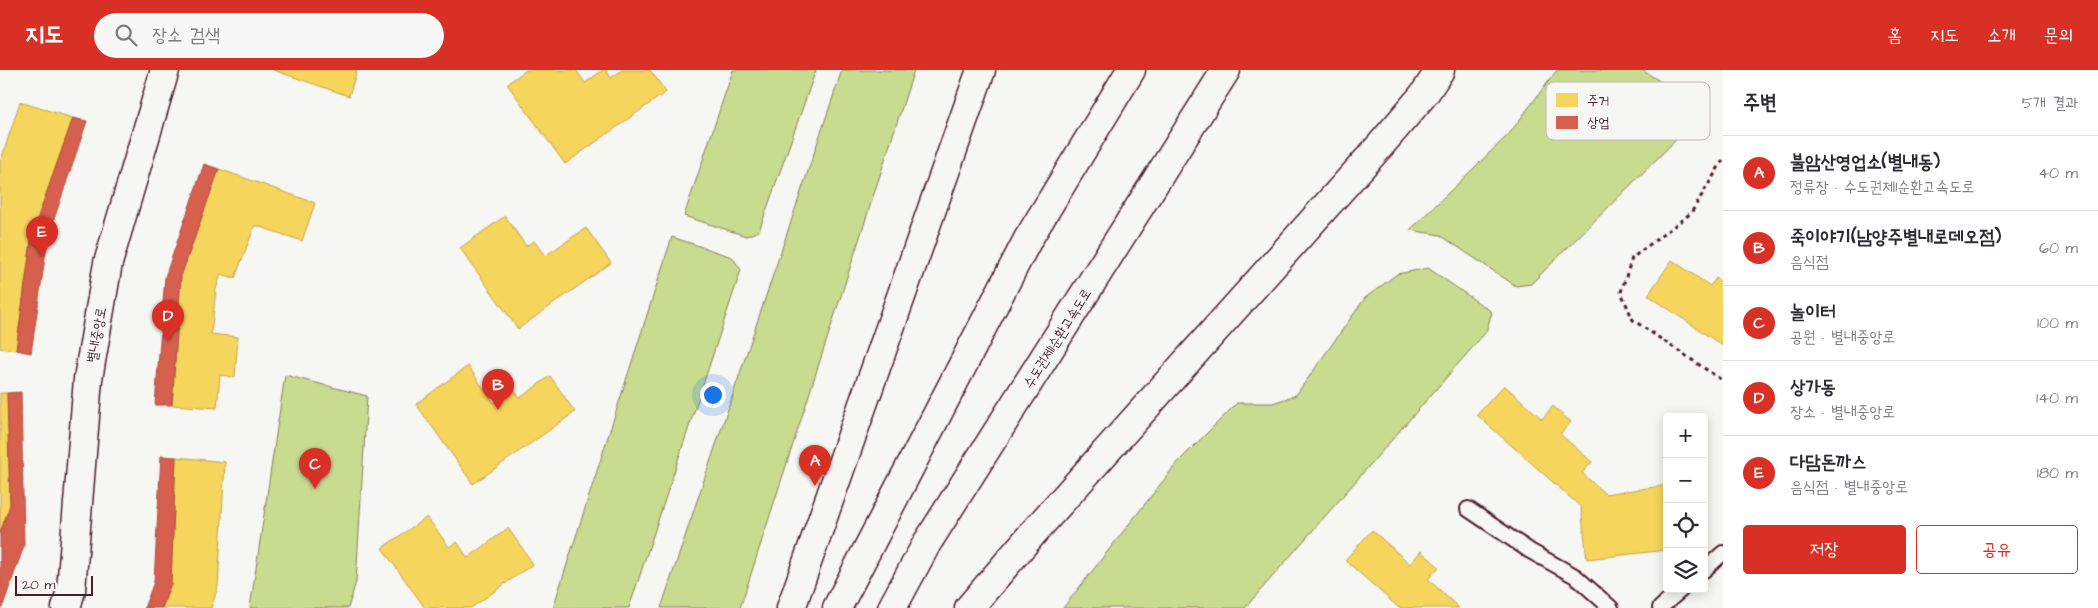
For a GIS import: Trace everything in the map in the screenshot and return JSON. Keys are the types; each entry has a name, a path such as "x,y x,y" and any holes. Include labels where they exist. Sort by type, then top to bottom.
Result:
{"main road":[{"name":"별내중앙로","path":"66,608 71,590 88,379 108,263 165,70"},
{"path":"792,608 981,70"},
{"path":"837,608 1028,239 1131,70"},
{"name":"수도권제1순환고속도로","path":"892,608 927,543 1226,70"},
{"path":"969,608 1033,533 1380,147 1425,93 1440,70"}],"lane":[{"path":"1468,509 1530,551 1575,576 1612,608"},
{"path":"1708,566 1723,553"},
{"path":"1660,608 1677,593"}],"path":[{"path":"1723,160 1691,213 1632,258 1621,292 1633,320 1723,380"}],"green space":[{"path":"733,70 816,70 759,231 746,236 684,216"},
{"path":"842,70 914,70 740,608 661,608"},
{"path":"1557,70 1642,70 1661,82 1548,82"},
{"path":"1546,85 1546,140 1676,140 1531,284 1516,286 1440,235 1410,230 1509,134"},
{"path":"672,237 732,257 741,270 629,608 553,608"},
{"path":"1428,268 1492,312 1486,332 1245,608 1063,608 1178,462 1237,403 1273,403 1296,395 1365,298 1397,274"},
{"path":"285,375 367,396 356,582 348,608 250,608"}],"building: 주거":[{"path":"273,70 357,70 349,96"},
{"path":"526,70 576,70 585,83 603,70 606,70 611,78 622,70 650,70 666,92 565,164 507,84"},
{"path":"20,102 73,118 32,234 16,350 0,348 0,163"},
{"path":"219,169 315,203 302,241 255,225 235,278 221,274 216,289 211,334 238,337 235,377 220,375 217,408 172,405 181,276"},
{"path":"505,216 526,246 534,241 545,256 586,228 611,263 518,329 460,248"},
{"path":"1672,260 1710,286 1716,278 1723,283 1723,346 1648,295"},
{"path":"468,366 494,403 514,389 520,398 550,376 575,412 473,484 416,404"},
{"path":"1504,385 1542,419 1553,406 1571,422 1560,434 1592,462 1582,473 1605,494 1663,485 1663,550 1587,559 1581,507 1477,415"},
{"path":"0,393 7,393 10,505 0,533"},
{"path":"176,457 225,462 218,587 211,608 162,608 171,583"},
{"path":"427,517 449,547 457,542 468,558 508,528 533,564 471,608 425,608 382,548"},
{"path":"1372,530 1410,564 1421,551 1439,567 1428,579 1459,608 1399,608 1345,560"}],"building: 상업":[{"path":"73,118 87,121 48,237 31,353 16,350 32,234"},
{"path":"204,164 219,169 181,276 172,405 155,405 165,277"},
{"path":"21,392 24,546 2,608 0,608 0,533 10,505 7,393"},
{"path":"161,456 176,457 171,583 162,608 144,608 154,582"}],"place":[{"name":"다담돈까스","path":"42,257"},
{"name":"상가동","path":"168,341"},
{"name":"죽이야기(남양주별내로데오점)","path":"498,410"},
{"name":"불암산영업소(별내동)","path":"815,486"},
{"name":"놀이터","path":"315,489"}]}
